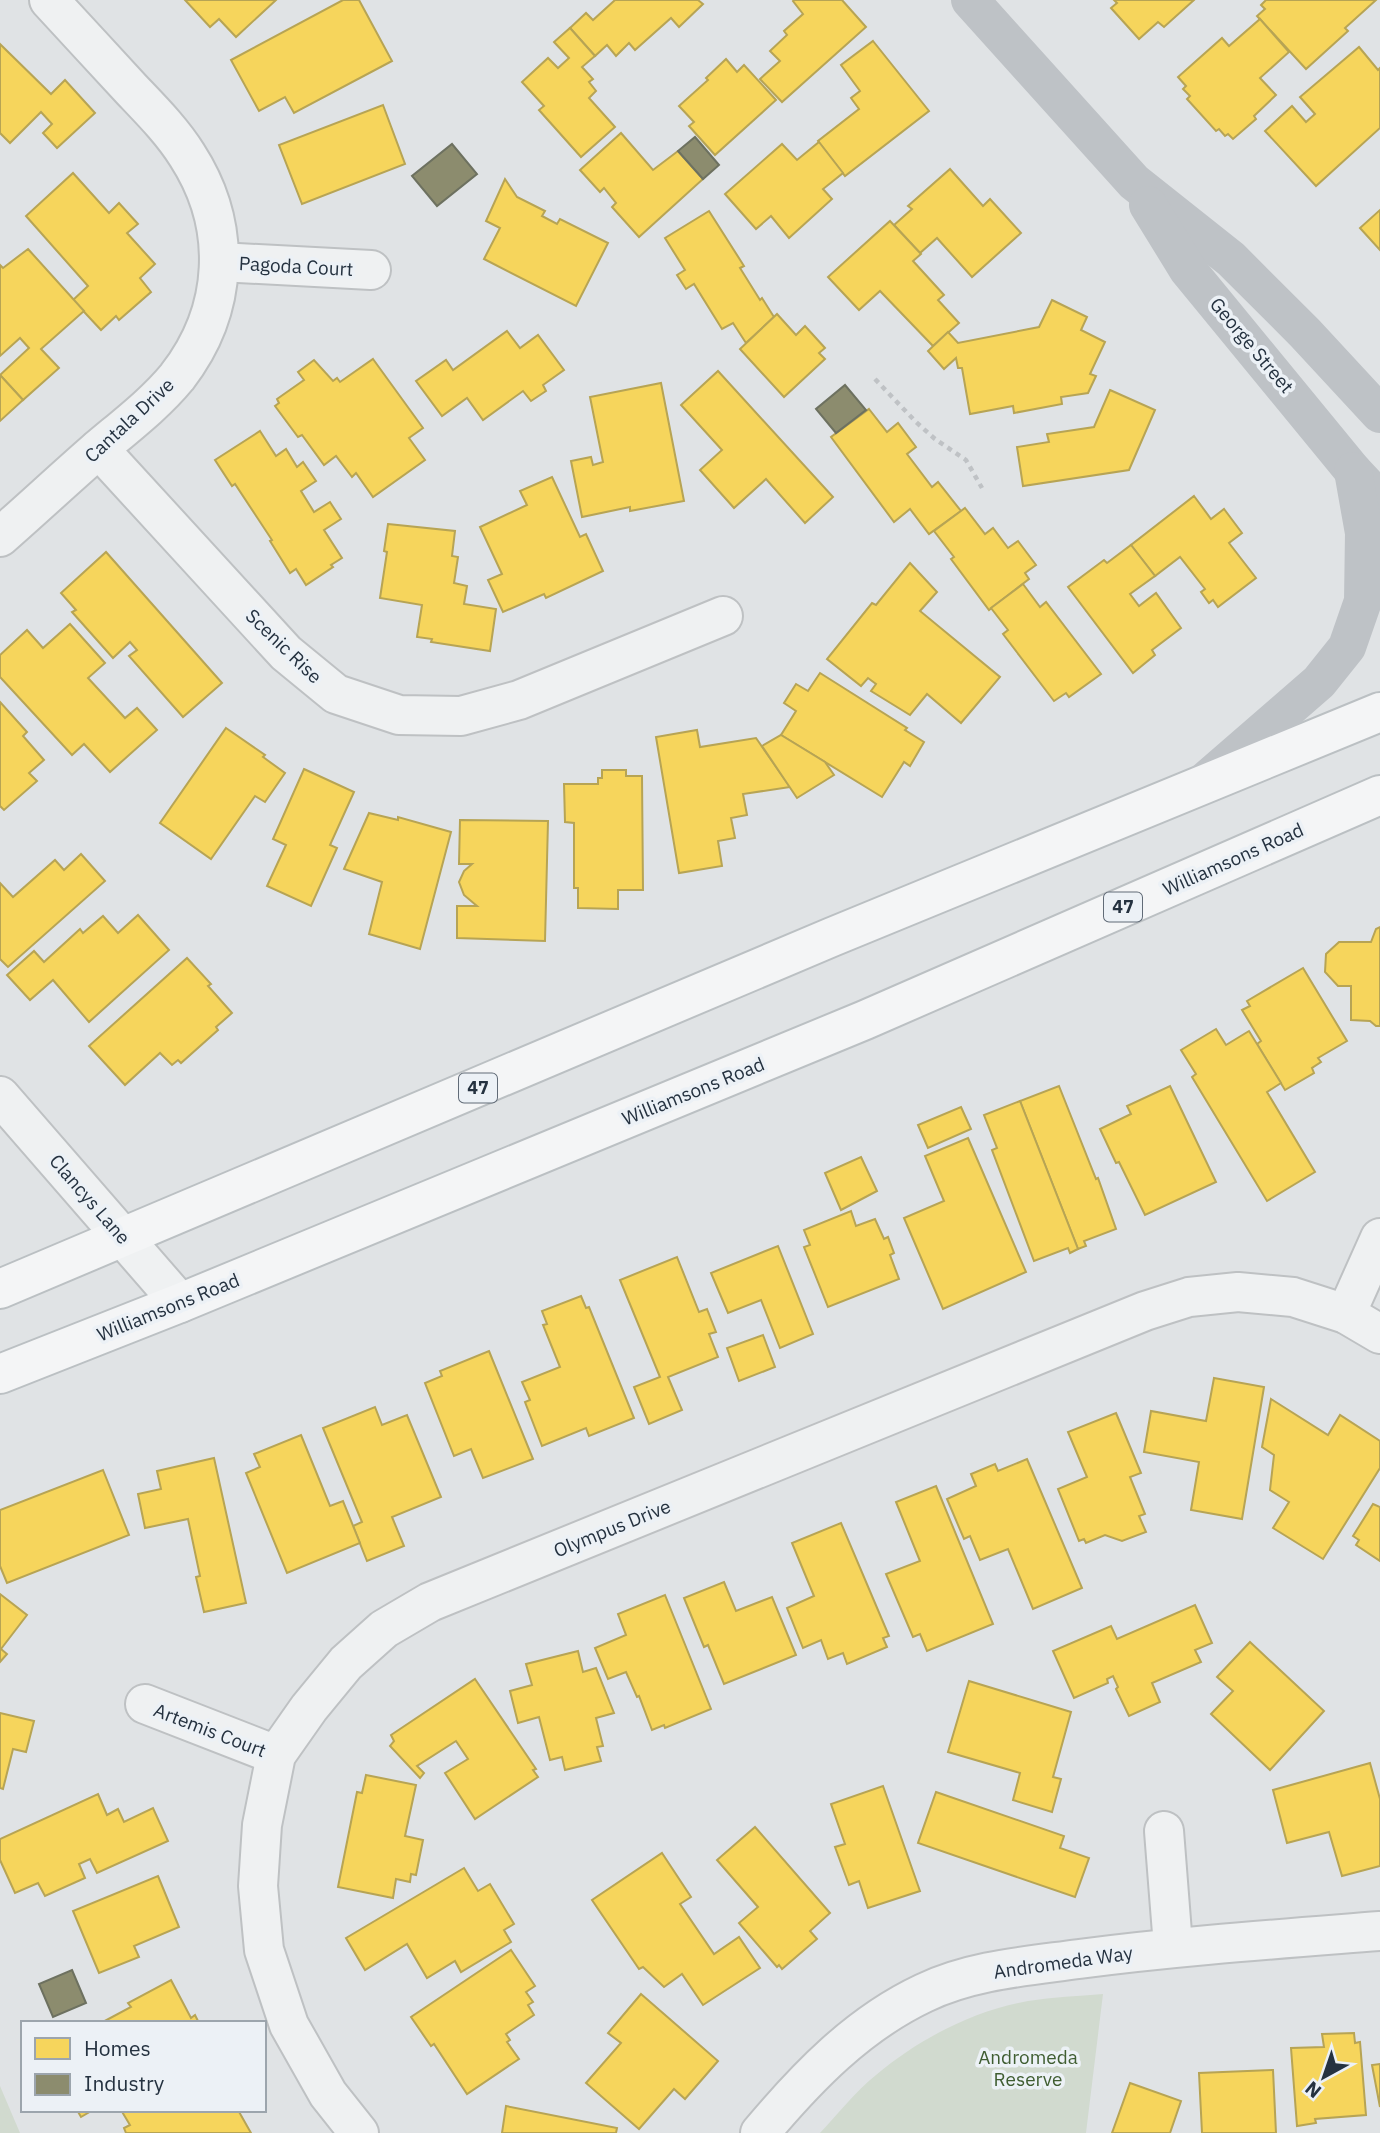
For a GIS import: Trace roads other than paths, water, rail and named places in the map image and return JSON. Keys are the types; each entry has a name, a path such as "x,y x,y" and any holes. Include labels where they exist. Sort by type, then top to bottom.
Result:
{"main road":[{"name":"George Street","path":"971,0 1134,182 1231,259 1306,333 1380,414"},
{"name":"George Street","path":"1134,182 1188,270 1353,471 1380,500"},
{"path":"1198,787 1319,682 1348,647 1363,601 1364,533 1353,471"},
{"name":"47","path":"0,1289 832,937 1380,712"},
{"name":"Williamsons Road","path":"0,1374 180,1303 865,1020 1380,795"}],"street":[{"name":"Cantala Drive","path":"0,537 147,407 176,377 201,340 216,297 220,262 216,225 206,188 186,153 161,121 50,0"},
{"name":"Pagoda Court","path":"220,262 371,270"},
{"name":"Scenic Rise","path":"99,449 286,653 336,694 399,715 461,716 519,700 723,616"},
{"name":"Clancys Lane","path":"0,1096 180,1303"},
{"path":"1346,1314 1380,1238"},
{"name":"Olympus Drive","path":"359,2133 328,2094 289,2025 264,1950 258,1886 262,1825 276,1755 346,1662 384,1629 430,1602 1145,1311 1189,1297 1238,1292 1293,1297 1346,1314 1380,1334"},
{"name":"Artemis Court","path":"145,1704 276,1755"},
{"path":"1164,1831 1173,1946"},
{"name":"Andromeda Way","path":"761,2133 808,2078 866,2026 925,1992 994,1970 1173,1946 1380,1931"}],"park label":[{"name":"Andromeda Reserve","path":"1028,2068"}]}
